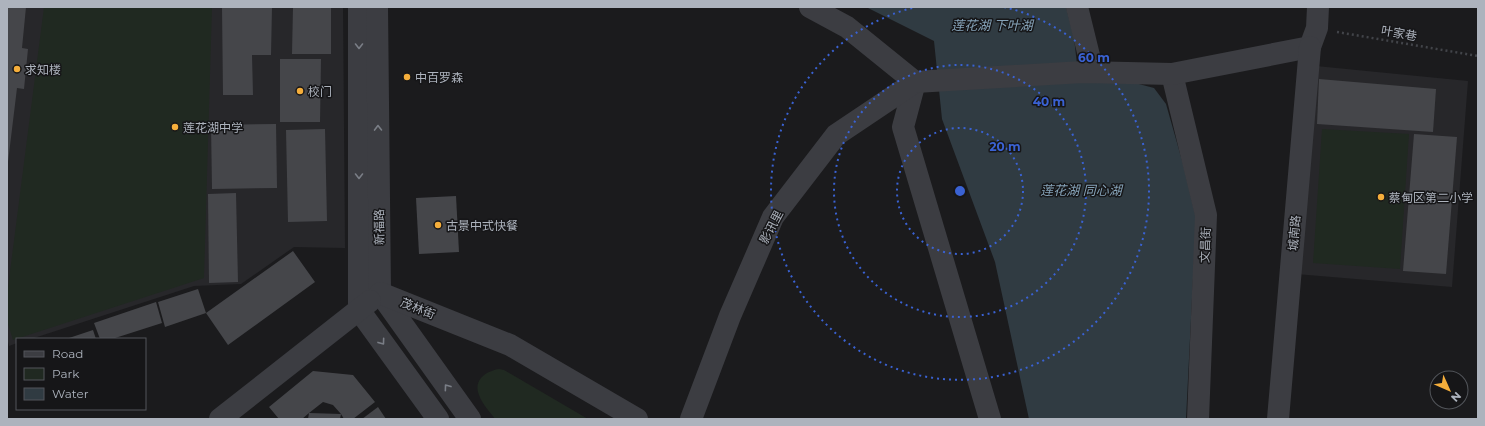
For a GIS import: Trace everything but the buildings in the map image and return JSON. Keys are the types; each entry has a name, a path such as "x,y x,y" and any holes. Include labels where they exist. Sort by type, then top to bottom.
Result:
{"street":[{"name":"新福路","path":"359,7 359,310"},
{"name":"新福路","path":"377,7 380,293"},
{"path":"810,7 847,27 915,82 1088,72 1172,74 1313,38 1318,7"},
{"path":"1077,7 1088,72"},
{"name":"城南路","path":"1278,419 1313,38"},
{"name":"文昌街","path":"1172,74 1206,215 1198,419"},
{"path":"915,82 903,127 990,419"},
{"name":"影讯里","path":"691,419 730,316 773,218 836,135 915,82"},
{"path":"220,419 380,293 470,419"},
{"name":"茂林街","path":"380,293 510,346 637,419"},
{"path":"359,310 438,419"}],"path":[{"name":"叶家巷","path":"1313,38 1478,56"}],"shaded area":[{"name":"莲花湖中学","path":"7,7 343,7 345,248 294,247 241,284 194,286 34,338 16,338 16,343 9,346 7,338"},
{"name":"蔡甸区第二小学","path":"1316,66 1468,81 1452,287 1296,274"}],"green space":[{"path":"44,7 212,7 204,278 13,340 7,321 7,295"},
{"path":"1322,129 1409,134 1400,269 1313,263"},
{"path":"499,369 504,370 588,419 495,419 480,398 478,385 479,381 485,374"}],"water":[{"name":"莲花湖 同心湖","path":"866,7 1066,7 1074,38 1079,82 1135,83 1154,88 1166,104 1196,218 1186,419 1029,419 995,262 942,119 934,41"}],"place":[{"name":"求知楼","path":"17,69"},
{"name":"中百罗森","path":"407,77"},
{"name":"校门","path":"300,91"},
{"name":"莲花湖中学","path":"175,127"},
{"name":"蔡甸区第二小学","path":"1381,197"},
{"name":"古景中式快餐","path":"438,225"}],"water label":[{"name":"莲花湖 下叶湖","path":"992,25"}]}
